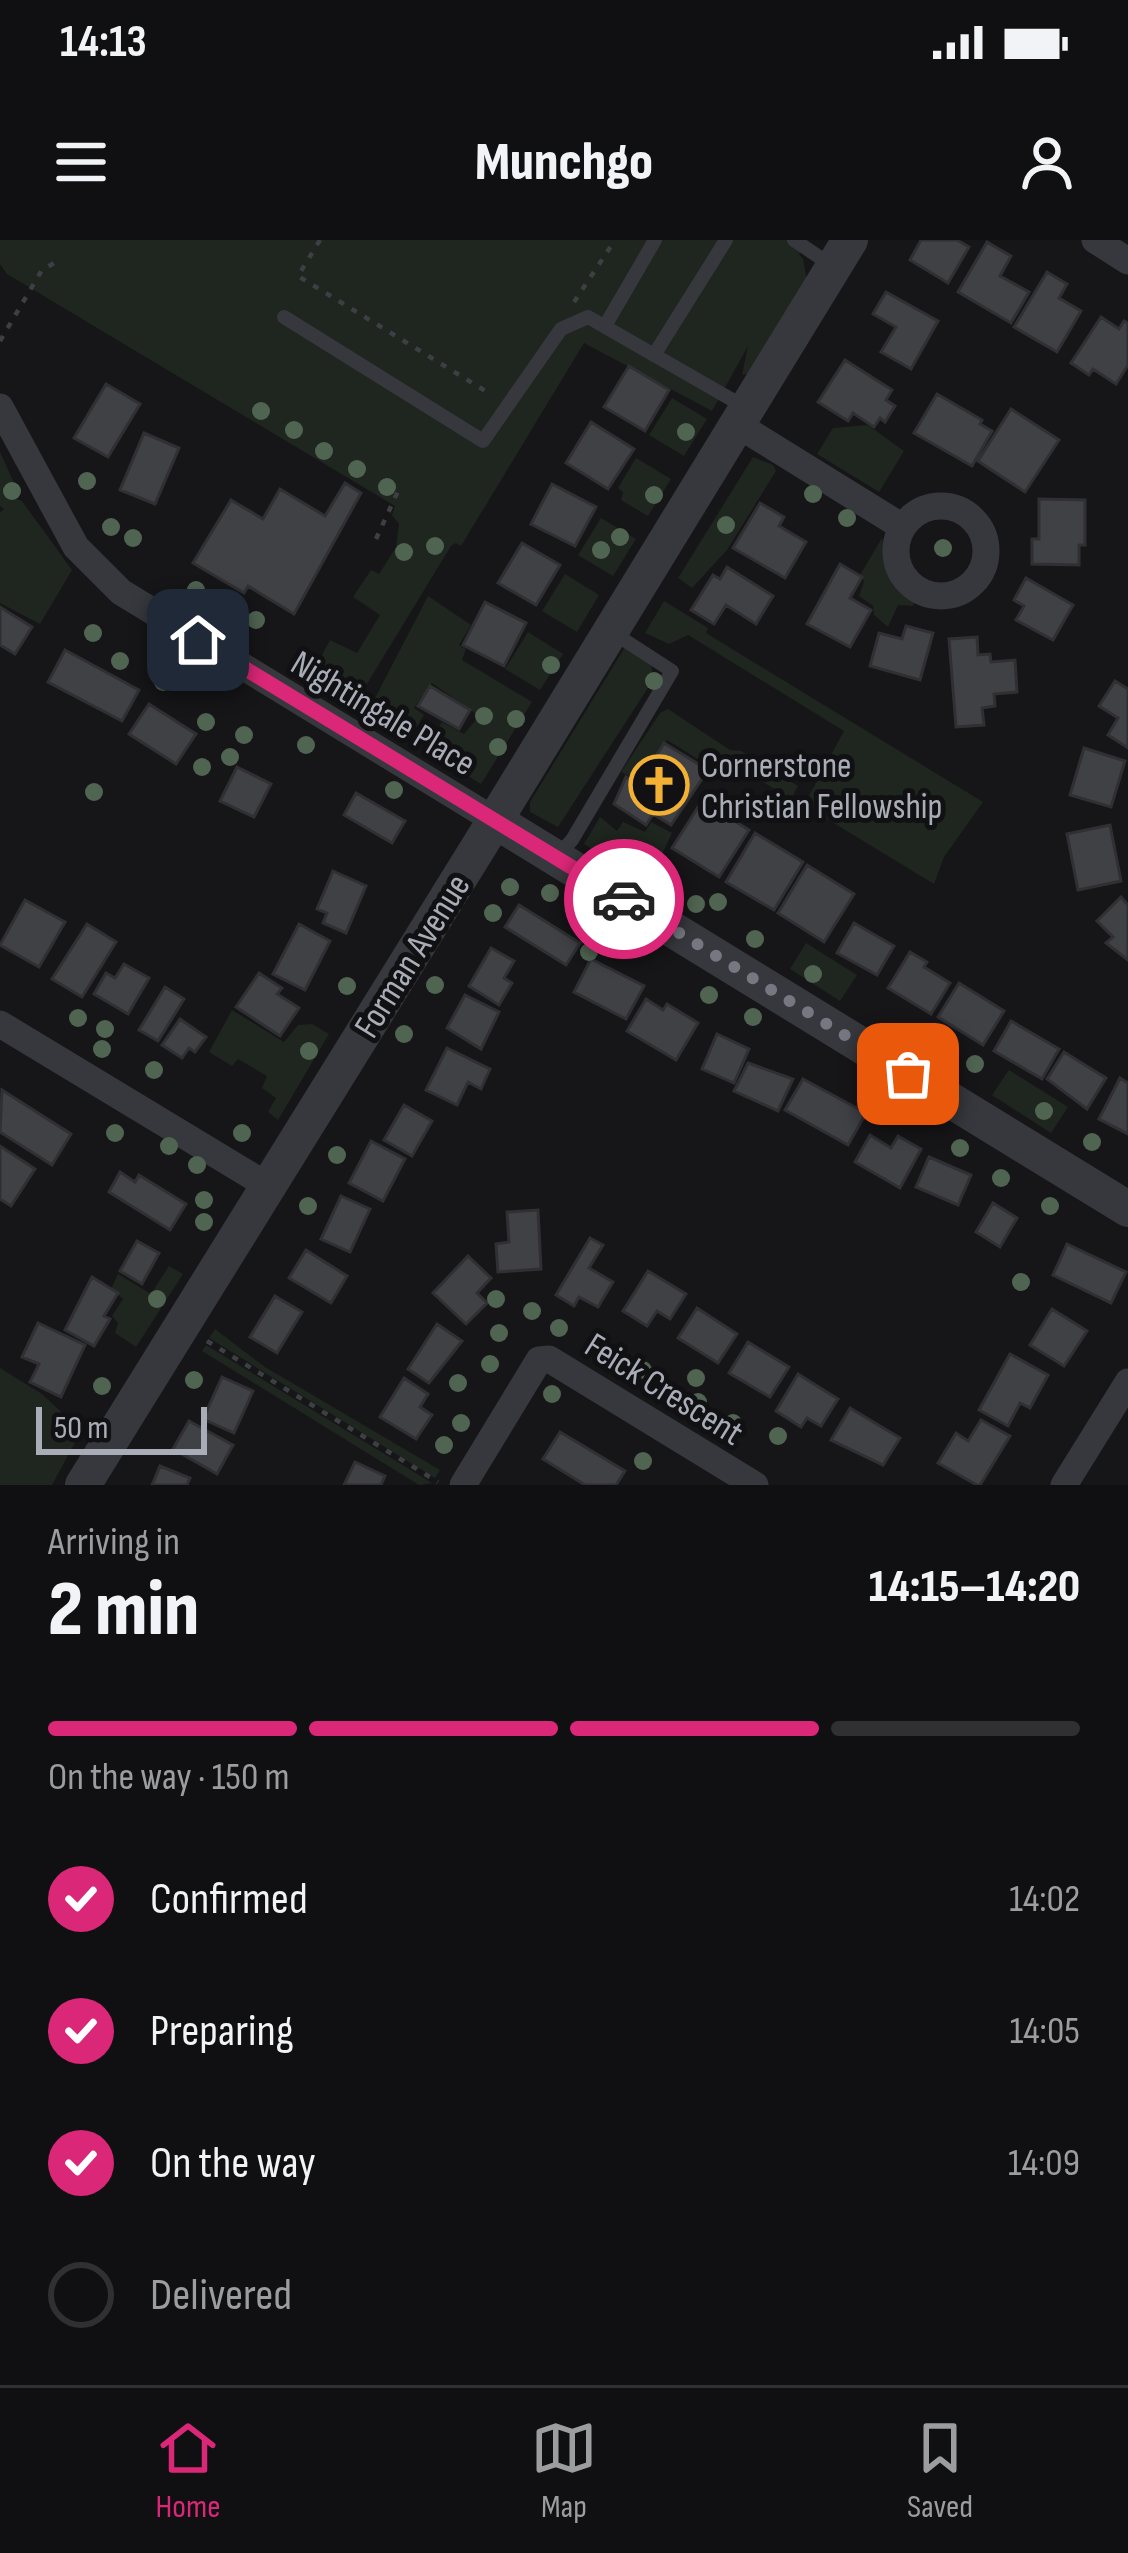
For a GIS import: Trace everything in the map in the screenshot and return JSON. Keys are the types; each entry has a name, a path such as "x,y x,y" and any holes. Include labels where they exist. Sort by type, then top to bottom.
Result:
{"street":[{"path":"1095,240 1128,261"},
{"name":"Forman Avenue","path":"83,1485 842,254"},
{"name":"Nightingale Place","path":"0,407 76,547 121,592 494,820"},
{"path":"743,417 901,526"},
{"path":"494,820 1128,1209"},
{"path":"0,1024 268,1186"},
{"name":"Feick Crescent","path":"463,1485 538,1360 549,1359 755,1485"},
{"path":"1064,1485 1128,1382"}],"lane":[{"path":"605,326 655,240"},
{"path":"655,355 726,240"},
{"path":"794,240 842,254"},
{"path":"284,317 483,441 561,329 587,317 655,355 743,417"},
{"path":"556,858 572,840 672,671 610,631"}],"path":[{"path":"320,240 298,276 496,398"},
{"path":"565,307 575,301 615,240"},
{"path":"0,341 42,270 56,262"},
{"path":"376,539 399,489"},
{"path":"182,1326 442,1485"}],"shaded area":[{"path":"0,240 807,240 799,254 807,281 751,373 742,375 748,346 712,411 584,343 461,546 451,546 362,692 374,700 428,596 471,625 459,645 466,649 462,660 532,702 481,784 425,749 442,722 464,734 479,716 432,683 414,708 424,715 410,738 375,717 376,712 368,712 310,677 330,640 357,653 380,615 353,597 371,570 379,574 396,547 395,506 7,274 0,264"},
{"path":"672,398 707,419 684,456 649,435"},
{"path":"868,425 904,451 879,492 817,454 833,428"},
{"path":"0,452 19,494 15,498 22,501 72,570 40,624 0,603 0,513 4,509 0,506"},
{"path":"753,457 776,471 727,550 692,588 678,578"},
{"path":"636,458 671,479 648,516 621,500 623,492 618,488"},
{"path":"601,518 636,539 613,576 578,555"},
{"path":"882,538 891,572 915,599 913,606 898,605 888,627 859,596 864,581 860,575"},
{"path":"565,574 599,595 577,632 542,611"},
{"path":"664,601 708,628 706,633 983,802 944,857 934,884 804,805 844,731 688,635 669,644 645,633"},
{"path":"528,632 563,654 540,690 505,669"},
{"path":"625,647 651,662 653,680 558,827 530,812 530,802"},
{"path":"668,709 730,750 741,751 798,786 791,799 722,757 714,769 667,740 649,765 637,768 631,777 621,772 660,713"},
{"path":"600,817 617,831 623,822 645,832 651,822 672,833 660,859 676,869 661,892 584,844"},
{"path":"806,943 857,975 840,1001 790,969"},
{"path":"232,1010 284,1042 298,1025 312,1024 329,1034 278,1120 268,1112 276,1098 262,1088 267,1076 238,1059 232,1066 209,1052"},
{"path":"1009,1070 1068,1107 1051,1133 992,1095"},
{"path":"169,1266 183,1274 136,1347 115,1333 118,1323 112,1316 123,1299 111,1289 118,1274 151,1294"},
{"path":"215,1329 265,1367 440,1470 435,1478 209,1338"},
{"path":"206,1345 432,1483 419,1485 202,1351"},
{"path":"0,1368 42,1394 84,1433 52,1485 0,1485"}],"building":[{"path":"921,240 957,240 969,247 948,283 910,260"},
{"path":"987,242 1011,256 1000,276 1029,292 1011,323 958,292"},
{"path":"1047,272 1067,284 1059,298 1081,311 1057,352 1014,327"},
{"path":"886,292 938,321 911,369 881,352 896,327 873,314"},
{"path":"1101,317 1119,329 1124,321 1128,323 1128,365 1116,384 1093,369 1089,375 1071,363"},
{"path":"845,360 892,390 886,400 895,406 885,422 880,418 874,427 853,413 848,421 818,402"},
{"path":"629,366 669,390 645,431 604,407"},
{"path":"106,384 140,404 108,457 74,438"},
{"path":"937,394 992,431 972,466 914,433"},
{"path":"1011,409 1059,440 1025,492 978,461"},
{"path":"591,422 634,449 608,489 566,463"},
{"path":"144,433 179,448 155,504 120,490"},
{"path":"345,483 361,493 294,614 248,586 244,593 193,563 231,500 263,519 280,489 325,516"},
{"path":"552,484 596,507 575,546 531,524"},
{"path":"1039,499 1085,500 1085,545 1079,545 1079,565 1032,564 1032,539 1039,539"},
{"path":"760,503 784,517 779,526 806,542 785,578 733,548"},
{"path":"522,543 560,565 536,605 498,583"},
{"path":"840,564 862,577 850,598 871,610 850,647 807,624"},
{"path":"727,567 773,596 756,624 726,605 714,624 691,610 713,575 720,579"},
{"path":"1026,578 1073,605 1053,640 1016,620 1024,606 1014,600"},
{"path":"485,602 526,623 504,666 463,645"},
{"path":"0,607 32,627 15,654 0,645"},
{"path":"906,626 933,633 920,680 870,666 879,633 902,639"},
{"path":"977,637 978,655 990,654 991,662 1015,660 1017,692 994,694 995,706 982,708 984,725 956,727 949,639"},
{"path":"65,650 139,690 122,721 48,682"},
{"path":"1115,681 1128,689 1128,748 1108,735 1118,718 1099,706"},
{"path":"430,686 470,710 459,729 418,706"},
{"path":"149,704 196,734 176,764 129,734"},
{"name":"Cornerstone Christian Fellowship","path":"664,743 708,770 671,825 653,814 646,825 614,804 626,777 631,780 637,769 650,766"},
{"path":"1084,748 1125,761 1111,807 1070,795"},
{"path":"237,767 271,784 254,817 220,801"},
{"path":"356,793 405,821 392,843 344,815"},
{"path":"702,801 749,830 719,877 672,848"},
{"path":"1110,825 1121,881 1078,890 1067,834"},
{"path":"755,833 803,862 774,910 726,882"},
{"path":"807,865 854,894 824,942 778,913"},
{"path":"333,871 366,886 346,933 323,923 327,913 317,909"},
{"path":"1121,897 1128,905 1128,960 1106,943 1113,937 1097,921"},
{"path":"25,900 65,922 39,967 0,945"},
{"path":"519,905 580,943 566,965 505,927"},
{"path":"854,923 894,946 877,975 837,953"},
{"path":"87,924 116,942 82,997 52,979"},
{"path":"299,924 330,941 305,990 273,974"},
{"path":"491,948 514,961 504,978 512,983 499,1005 469,986"},
{"path":"910,952 950,983 931,1014 888,988"},
{"path":"591,959 644,986 626,1019 574,992"},
{"path":"124,964 149,978 128,1014 94,994 106,973 115,978"},
{"path":"259,973 282,988 277,994 299,1008 280,1036 236,1007"},
{"path":"959,983 1004,1011 983,1045 938,1017"},
{"path":"165,987 184,999 158,1041 139,1030"},
{"path":"465,995 499,1012 481,1049 447,1028"},
{"path":"646,999 663,1010 667,1004 698,1023 676,1060 627,1031"},
{"path":"180,1019 206,1037 195,1052 189,1048 182,1058 162,1045"},
{"path":"1011,1021 1059,1049 1042,1079 994,1051"},
{"path":"717,1034 749,1049 734,1083 702,1069"},
{"path":"447,1048 490,1069 481,1089 468,1082 457,1105 426,1090"},
{"path":"1064,1052 1106,1078 1087,1109 1047,1079"},
{"path":"748,1063 793,1079 778,1111 734,1091"},
{"path":"1120,1078 1128,1083 1128,1134 1099,1119"},
{"path":"803,1079 866,1113 848,1145 785,1110"},
{"path":"2,1090 71,1134 52,1165 0,1132"},
{"path":"404,1105 432,1121 412,1156 384,1140"},
{"path":"870,1135 891,1148 898,1136 921,1149 900,1188 855,1162"},
{"path":"371,1141 405,1159 383,1201 349,1183"},
{"path":"0,1146 35,1169 11,1206 0,1199"},
{"path":"929,1157 971,1175 958,1205 916,1187"},
{"path":"120,1172 135,1182 139,1175 186,1204 170,1230 109,1192"},
{"path":"341,1196 370,1209 350,1252 321,1239"},
{"path":"993,1203 1017,1218 1000,1247 976,1232"},
{"path":"538,1210 541,1269 498,1272 496,1244 509,1242 507,1212"},
{"path":"590,1238 603,1245 589,1268 613,1282 598,1307 579,1297 574,1306 556,1295"},
{"path":"137,1241 159,1253 142,1284 120,1271"},
{"path":"1067,1244 1126,1272 1111,1303 1053,1275"},
{"path":"306,1250 347,1276 331,1303 289,1278"},
{"path":"468,1256 491,1278 477,1293 487,1303 466,1324 433,1293"},
{"path":"648,1271 686,1294 670,1319 657,1311 647,1326 623,1311"},
{"path":"92,1277 118,1293 94,1346 65,1330"},
{"path":"275,1296 302,1312 277,1353 250,1337"},
{"path":"697,1308 737,1334 718,1363 678,1338"},
{"path":"1052,1309 1087,1331 1064,1366 1030,1345"},
{"path":"38,1323 85,1345 61,1397 30,1382 39,1364 22,1357"},
{"path":"437,1324 462,1341 429,1383 408,1369"},
{"path":"748,1342 789,1367 770,1397 729,1373"},
{"path":"1010,1354 1048,1375 1030,1408 1020,1403 1008,1426 979,1410"},
{"path":"798,1374 838,1399 821,1426 807,1418 801,1427 776,1411"},
{"path":"222,1377 253,1391 234,1433 203,1419"},
{"path":"404,1378 428,1394 420,1407 432,1415 416,1439 380,1417"},
{"path":"850,1408 900,1438 883,1465 831,1440"},
{"path":"981,1420 1010,1436 977,1485 938,1463 956,1433 968,1441"},
{"path":"189,1421 233,1445 217,1474 173,1449"},
{"path":"560,1432 625,1471 616,1485 585,1485 543,1459"},
{"path":"355,1462 385,1476 381,1485 344,1485"},
{"path":"160,1466 190,1478 187,1485 152,1485"}],"way so far":[{"path":"624,899 908,1074"}],"place":[{"name":"Cornerstone Christian Fellowship","path":"659,785"}],"route":[{"path":"198,640 624,899"}]}
